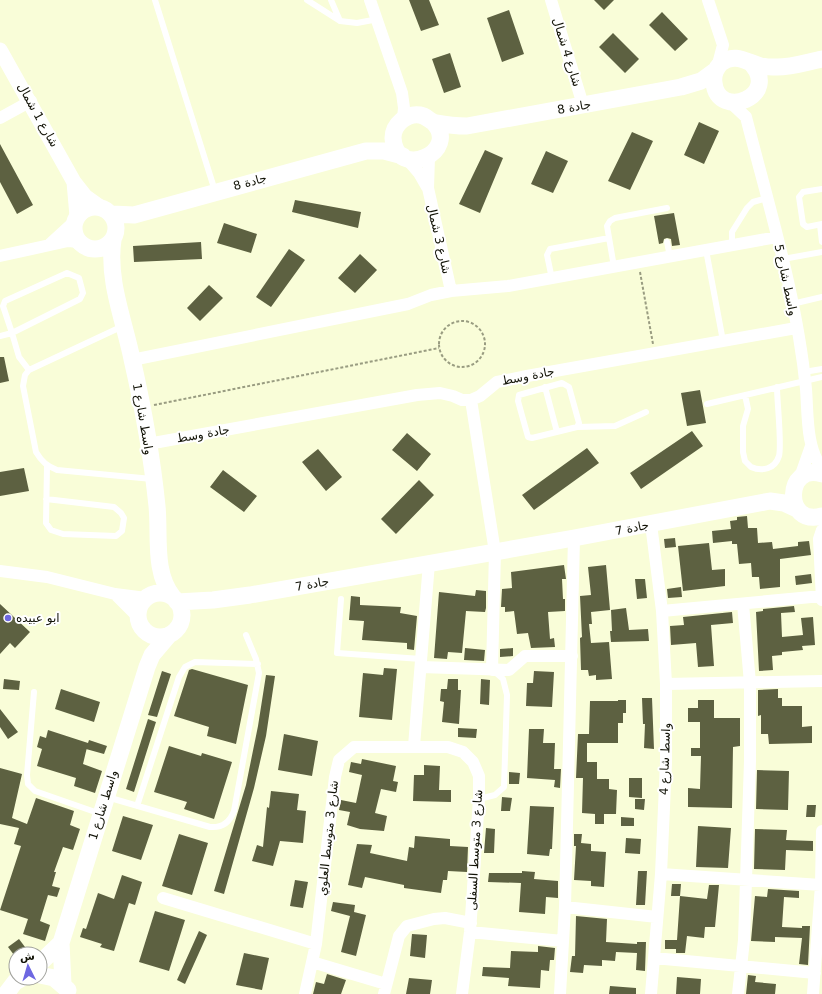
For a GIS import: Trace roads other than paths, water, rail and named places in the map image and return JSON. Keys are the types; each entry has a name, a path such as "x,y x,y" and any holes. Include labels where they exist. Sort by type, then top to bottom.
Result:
{"main road":[{"path":"778,67 741,102 726,100 716,91 714,84 716,70 728,59 738,58 762,67 778,67 822,60"},
{"path":"747,61 755,68 756,88"},
{"name":"جادة 8","path":"427,119 449,126 467,126 681,87 701,81 716,70"},
{"name":"جادة 8","path":"681,87 702,90 726,100"},
{"path":"411,115 427,119 439,132 439,143 432,154 421,160 405,158 397,150 394,143 393,134 400,122 411,115"},
{"name":"جادة 8","path":"105,210 134,215 215,191 366,150 382,140 400,122"},
{"name":"جادة 8","path":"432,154 467,126"},
{"name":"جادة 8","path":"366,150 384,151 405,158"},
{"path":"86,208 105,210 116,222 115,235 104,248 85,245 74,229 75,219 86,208"},
{"name":"جادة 8","path":"115,235 134,215"},
{"name":"واسط شارع 1","path":"115,235 111,255 112,277 142,408 154,479 160,564 165,585 175,599"},
{"name":"واسط شارع 1","path":"85,245 105,265 112,277"},
{"name":"جادة 7","path":"770,501 812,473 822,474"},
{"path":"796,483 792,494 809,514"},
{"name":"جادة 7","path":"175,599 225,599 574,538 770,501 784,503 809,514"},
{"name":"واسط شارع 1","path":"148,597 155,583 160,564"},
{"path":"162,593 175,599 182,613 174,630 157,637 146,632 142,628 138,617 139,610 148,597 162,593"},
{"name":"جادة 7","path":"174,630 190,615 225,599"},
{"name":"واسط شارع 1","path":"66,989 61,943 146,667 152,655 174,630"},
{"name":"واسط شارع 1","path":"146,632 146,667"},
{"name":"واسط شارع 1","path":"48,955 61,943"},
{"path":"48,977 54,978 66,989"},
{"path":"5,993 13,986"}],"street":[{"path":"370,0 378,19 402,93 404,108 400,122"},
{"name":"شارع 4 شمال","path":"551,0 584,105"},
{"path":"708,0 723,45 732,53 747,61"},
{"path":"716,70 723,45"},
{"name":"شارع 1 شمال","path":"0,50 31,101 74,182 85,196 105,210"},
{"path":"726,100 746,118 756,88"},
{"path":"402,93 427,119"},
{"path":"0,118 31,101"},
{"name":"واسط شارع 5","path":"746,118 783,259 804,376 812,446 822,468"},
{"name":"شارع 3 شمال","path":"428,188 432,154"},
{"name":"شارع 3 شمال","path":"405,158 419,173 428,188 451,291"},
{"name":"شارع 1 شمال","path":"74,182 75,219"},
{"path":"49,244 75,219"},
{"path":"132,360 408,304 431,295 451,291 508,286 777,237"},
{"path":"0,256 68,241 85,245"},
{"name":"جادة وسط","path":"148,444 417,395 440,393 462,400 471,400 480,396 497,382 796,328"},
{"path":"471,400 495,552 492,670"},
{"name":"واسط شارع 5","path":"796,483 812,446"},
{"path":"809,514 821,534 822,600"},
{"name":"واسط شارع 4","path":"651,524 662,611 666,684 666,763 660,874 651,994"},
{"path":"560,994 565,907 574,538"},
{"path":"414,746 429,563"},
{"path":"0,571 47,577 115,594 148,597"},
{"path":"115,594 138,617"},
{"path":"662,611 822,596"},
{"path":"738,994 746,879 750,761 750,683 743,604"},
{"path":"421,663 492,670 509,670 525,656 572,656"},
{"path":"666,684 822,681"},
{"name":"شارع 3 متوسط السفلى","path":"414,746 448,746 463,752 473,762 479,776 479,799 470,927 462,994"},
{"name":"شارع 3 متوسط العلوي","path":"305,994 316,944 334,777 339,760 354,747 414,746"},
{"path":"813,994 821,885 822,831"},
{"path":"660,874 821,885"},
{"path":"163,898 316,944"},
{"path":"565,907 657,917"},
{"path":"312,962 385,989 399,936 404,928 441,917 470,927 563,941"},
{"path":"654,958 815,973"}],"lane":[{"path":"155,0 215,191"},
{"path":"307,0 340,21 356,23 378,19"},
{"path":"331,0 340,21"},
{"path":"822,189 803,192 799,197 803,224 807,227 821,225 822,242"},
{"path":"732,246 732,232 747,208 753,202 767,198"},
{"path":"614,267 608,226 612,219 664,211"},
{"path":"552,278 547,255 550,249 609,238"},
{"path":"667,242 670,257"},
{"path":"706,250 723,341"},
{"path":"783,259 822,252"},
{"path":"0,336 12,333 80,299 82,293 81,283 78,278 67,273 5,301 1,306 12,333 19,357 29,370"},
{"path":"792,304 822,297"},
{"path":"124,325 29,370 25,374 23,386 36,452 47,466 57,470 154,479"},
{"path":"707,404 776,387 822,369"},
{"path":"552,371 560,384"},
{"path":"552,371 548,387 557,432"},
{"path":"804,376 822,378"},
{"path":"577,426 579,423 569,387 566,384 560,384 522,393 518,397 526,433 528,437 532,438 577,426 615,426 646,412"},
{"path":"746,395 748,408 743,426 743,456 751,467 765,470 773,465 779,454 776,387"},
{"path":"46,499 114,507 124,518 122,531 116,536 63,534 51,530 46,523 46,499 47,466"},
{"path":"341,599 337,653 421,663"},
{"path":"106,796 210,827 216,828 228,822 234,811 258,677 258,664 246,635"},
{"path":"137,806 179,677 185,667 200,661 258,664"},
{"path":"479,799 495,795 504,787 507,695 503,679 492,670"},
{"path":"34,692 26,775 28,784 35,791 101,814"}],"place":[{"name":"ابو عبيده","path":"8,618"}]}
